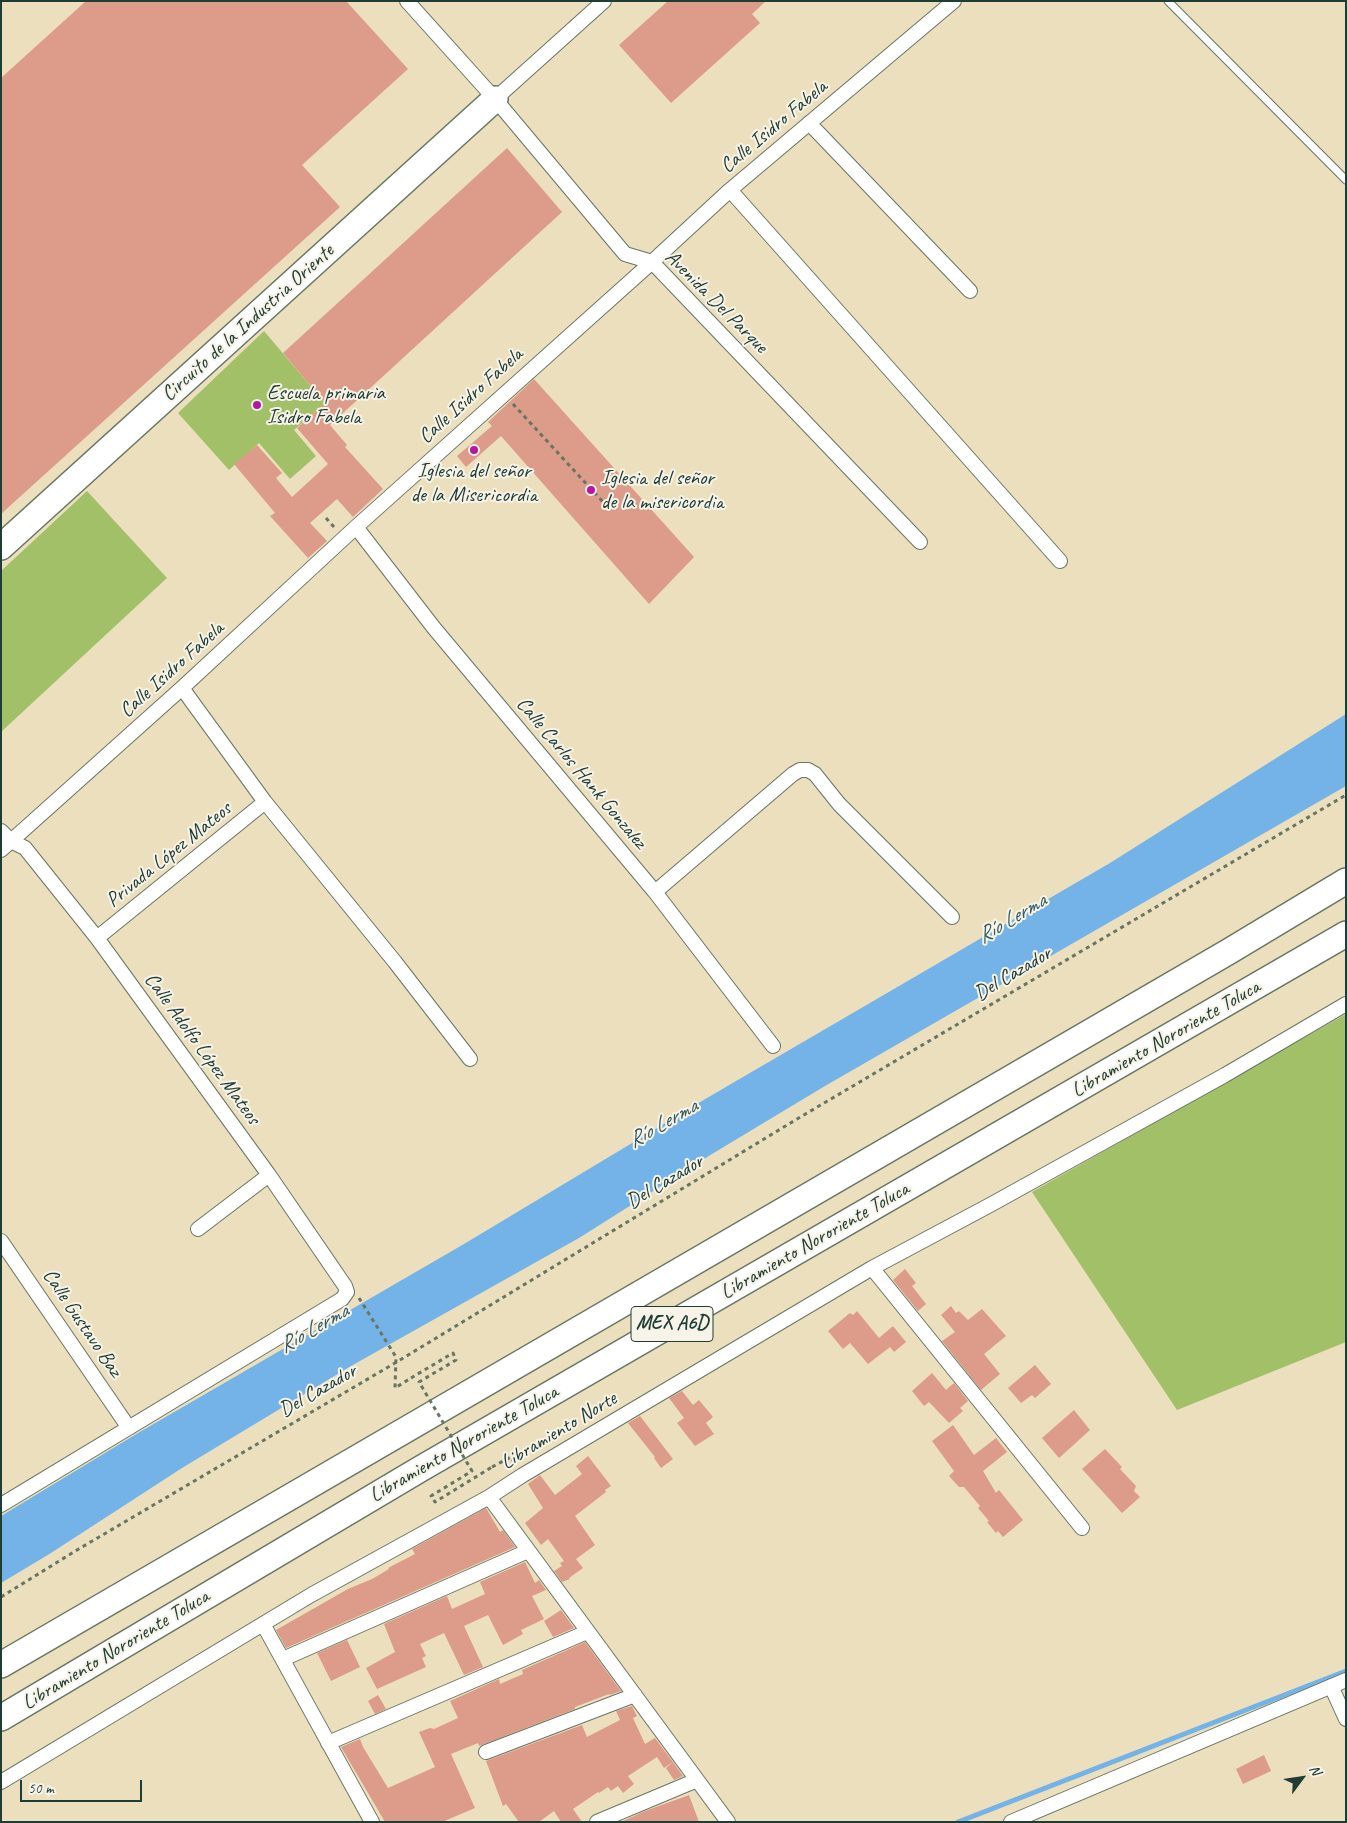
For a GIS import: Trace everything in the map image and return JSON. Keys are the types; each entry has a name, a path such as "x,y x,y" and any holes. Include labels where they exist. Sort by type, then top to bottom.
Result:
{"highway":[{"name":"Circuito de la Industria Oriente","path":"1,547 495,99"},
{"name":"Libramiento Nororiente Toluca","path":"1,1664 1228,952 1346,881"},
{"name":"Libramiento Nororiente Toluca","path":"1,1718 422,1468 1346,934"}],"street":[{"name":"Avenida Del Parque","path":"407,1 495,99 625,254 652,262 920,542"},
{"path":"495,99 604,1"},
{"name":"Calle Isidro Fabela","path":"6,846 730,190 954,1"},
{"path":"810,123 970,291"},
{"path":"730,190 1060,561"},
{"name":"Calle Carlos Hank Gonzalez","path":"356,527 434,628 655,892 774,1046"},
{"path":"182,688 265,802 395,962 470,1059"},
{"path":"655,892 793,774 800,770 808,770 815,774 838,804 952,917"},
{"name":"Privada López Mateos","path":"97,938 265,802"},
{"name":"Calle Adolfo López Mateos","path":"1,831 6,846 25,848 97,938 269,1175 352,1294"},
{"name":"Libramiento Norte","path":"1,1782 311,1595 488,1497 872,1268 1225,1075 1346,1004"},
{"path":"198,1229 269,1175"},
{"name":"Calle Gustavo Baz","path":"1,1241 129,1428"},
{"path":"872,1268 1082,1528"},
{"path":"1,1505 240,1359 352,1294"},
{"path":"488,1497 728,1822"},
{"path":"283,1659 528,1551"},
{"path":"263,1624 372,1822"},
{"path":"328,1743 587,1632"},
{"path":"1011,1822 1346,1680"},
{"path":"1331,1686 1346,1719"},
{"path":"486,1752 635,1695"},
{"path":"597,1822 697,1780"}],"lane":[{"path":"1168,1 1346,180"}],"path":[{"path":"504,394 603,502"},
{"name":"Del Cazador","path":"1,1597 77,1550 395,1364 806,1114 1346,795"},
{"path":"352,1294 396,1357 395,1388 453,1353 456,1360 419,1382 472,1471 431,1496 435,1502 492,1467"}],"green space":[{"path":"264,331 325,403 294,430 316,456 290,479 259,443 229,470 178,413"},
{"path":"87,491 167,578 1,732 1,571"},
{"path":"1346,1014 1346,1342 1177,1410 1032,1192"}],"water":[{"path":"1346,714 1346,786 825,1086 712,1154 579,1238 351,1366 182,1468 1,1583 1,1516 138,1433 464,1244 707,1098 1110,863"}],"building":[{"path":"86,1 346,1 408,69 302,165 340,207 1,514 1,78"},
{"path":"668,1 766,1 752,14 760,23 671,103 619,45"},
{"path":"507,148 562,212 330,425 347,445 345,447 383,489 353,517 337,499 310,523 327,541 308,558 270,516 275,513 234,464 257,445 282,473 276,478 292,497 328,464 297,428 325,403 283,353"},
{"name":"Iglesia del señor de la misericordia","path":"534,379 694,557 649,604 501,436 466,467 457,456 492,426 488,422"},
{"path":"905,1269 916,1283 912,1286 926,1304 918,1311 893,1280"},
{"path":"951,1306 956,1313 959,1311 968,1320 982,1309 1006,1336 984,1354 1000,1374 981,1390 942,1341 955,1332 941,1315"},
{"path":"857,1311 879,1338 893,1326 906,1342 894,1352 890,1347 868,1364 850,1343 843,1349 828,1331 850,1313 853,1315"},
{"path":"1035,1365 1051,1384 1035,1398 1032,1395 1021,1403 1008,1388"},
{"path":"932,1373 946,1390 954,1383 968,1401 960,1408 963,1411 949,1423 929,1402 924,1406 912,1391"},
{"path":"682,1391 693,1405 699,1400 713,1417 706,1423 714,1434 695,1446 677,1423 684,1418 669,1398"},
{"path":"1074,1410 1090,1430 1059,1458 1042,1438"},
{"path":"640,1416 673,1459 661,1468 655,1457 628,1423"},
{"path":"953,1425 974,1455 996,1438 1007,1452 983,1471 996,1493 999,1490 1023,1520 1003,1537 998,1531 996,1533 987,1522 989,1521 978,1508 980,1506 964,1487 959,1487 949,1476 954,1471 932,1441"},
{"path":"1105,1449 1136,1486 1134,1491 1140,1497 1122,1513 1082,1469"},
{"path":"588,1456 611,1486 575,1516 595,1545 576,1559 583,1568 570,1579 562,1582 554,1571 562,1566 560,1563 564,1561 548,1539 541,1545 525,1523 543,1508 528,1484 540,1475 555,1495 582,1474 576,1466"},
{"path":"486,1508 500,1532 503,1530 515,1547 286,1648 276,1630 348,1589 372,1579 415,1554 412,1549"},
{"path":"525,1562 535,1583 539,1580 546,1590 532,1596 544,1619 521,1630 523,1634 503,1645 488,1615 464,1626 483,1667 464,1675 444,1633 420,1644 426,1656 422,1658 426,1667 377,1689 366,1668 395,1652 384,1624 447,1596 452,1609 485,1594 480,1582"},
{"path":"561,1610 574,1628 553,1637 544,1621"},
{"path":"347,1640 360,1667 331,1681 317,1653"},
{"path":"585,1642 621,1691 575,1707 575,1709 479,1746 478,1743 451,1754 475,1808 442,1822 385,1822 341,1747 360,1739 388,1788 435,1767 419,1732 430,1728 434,1729 458,1718 450,1701 499,1679 500,1684 523,1674 522,1670"},
{"path":"378,1695 386,1709 375,1714 368,1701"},
{"path":"632,1706 637,1716 633,1718 645,1744 655,1738 673,1762 664,1768 657,1757 628,1776 634,1784 623,1793 618,1786 611,1791 608,1787 598,1792 573,1809 582,1822 561,1822 554,1811 539,1822 519,1822 506,1804 503,1806 486,1761 582,1725 587,1737 620,1720 616,1711"},
{"path":"1264,1755 1271,1771 1243,1784 1236,1769"},
{"path":"673,1762 683,1776 674,1780 666,1768"},
{"path":"689,1795 699,1822 621,1822 645,1811"}],"waterway":[{"path":"958,1822 1346,1671"}],"place":[{"name":"Escuela primaria Isidro Fabela","path":"257,405"},
{"name":"Iglesia del señor de la Misericordia","path":"474,450"},
{"name":"Iglesia del señor de la misericordia","path":"591,490"}],"water label":[{"name":"Río Lerma","path":"1012,919"},
{"name":"Río Lerma","path":"663,1124"},
{"name":"Río Lerma","path":"314,1329"}]}
